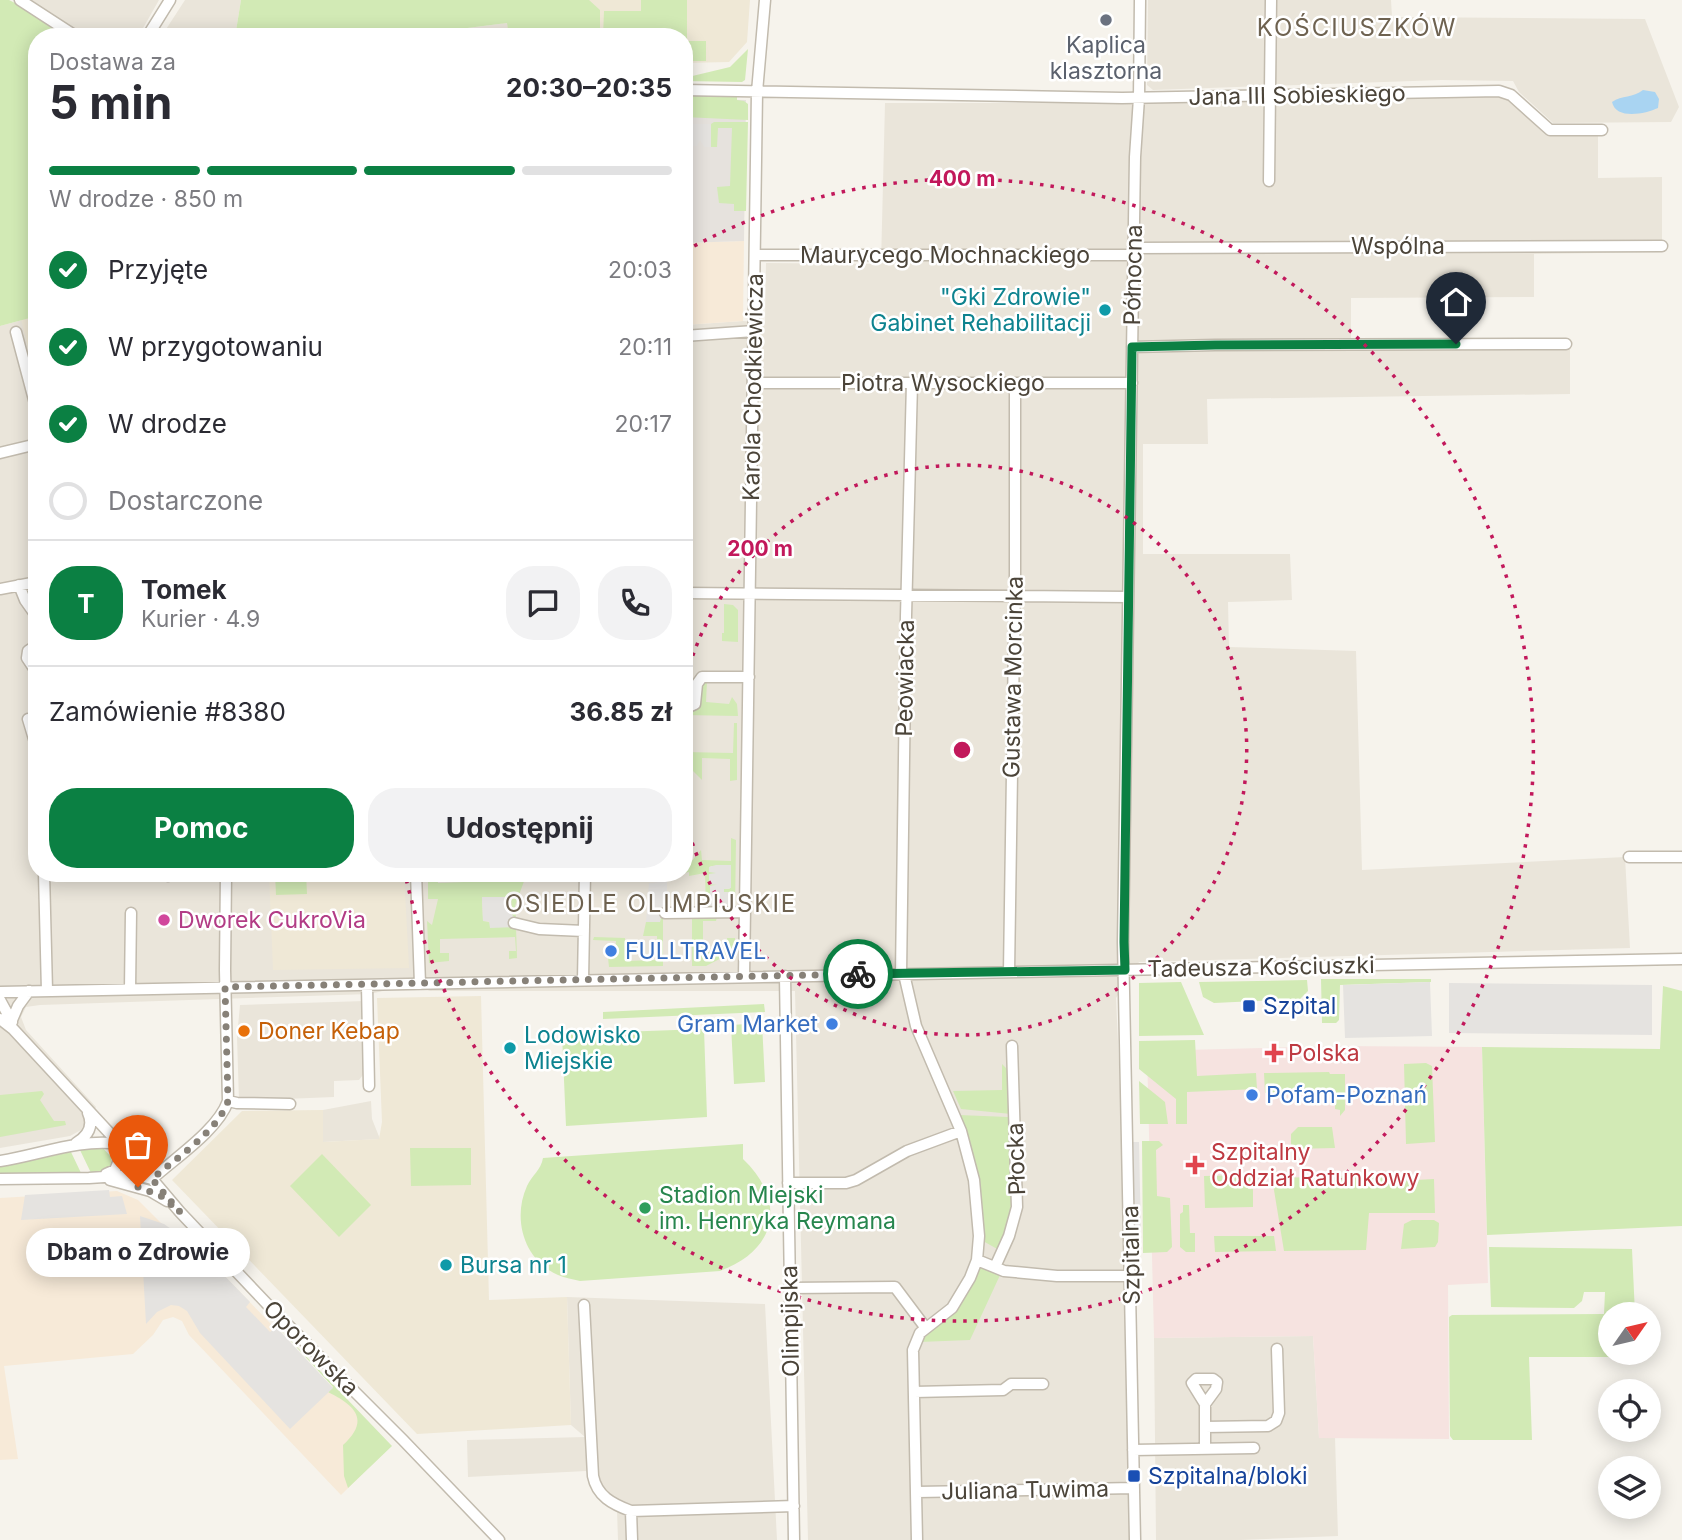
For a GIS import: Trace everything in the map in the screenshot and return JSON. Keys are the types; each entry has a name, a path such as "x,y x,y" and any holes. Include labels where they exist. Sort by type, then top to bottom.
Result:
{"street":[{"path":"20,0 63,28"},
{"path":"153,28 170,0"},
{"name":"Karola Chodkiewicza","path":"744,977 757,92 765,0"},
{"name":"Północna","path":"1125,970 1133,251 1140,0"},
{"path":"1269,181 1271,0"},
{"name":"Jana III Sobieskiego","path":"693,90 1139,98 1506,92 1550,130 1602,130"},
{"name":"Wspólna","path":"1133,251 1662,246"},
{"name":"Maurycego Mochnackiego","path":"756,255 1133,251"},
{"path":"693,335 754,331"},
{"path":"16,332 28,377"},
{"path":"1132,347 1566,344"},
{"name":"Piotra Wysockiego","path":"754,383 1132,383"},
{"name":"Peowiacka","path":"912,383 906,595 903,974 916,1026 961,1131 974,1180 979,1236 977,1260"},
{"name":"Gustawa Morcinka","path":"1009,972 1015,596 1015,383"},
{"path":"0,453 28,446"},
{"path":"0,589 28,584"},
{"path":"19,585 28,604"},
{"path":"693,593 1128,597"},
{"path":"693,705 697,684 702,677 749,677"},
{"path":"1629,857 1682,857"},
{"path":"44,882 47,991"},
{"path":"0,1179 135,1175 152,1179 205,1133 225,1110 228,1101 226,882"},
{"path":"416,882 420,984"},
{"path":"583,980 585,882"},
{"path":"665,913 745,912"},
{"path":"131,913 131,989"},
{"path":"514,923 539,929 584,931"},
{"name":"Tadeusza Kościuszki","path":"0,992 1682,960"},
{"name":"Szpitalna","path":"1125,970 1135,1540"},
{"name":"Olimpijska","path":"785,976 794,1540"},
{"path":"367,985 369,1086"},
{"path":"12,1025 18,1006 29,991"},
{"name":"Oporowska","path":"0,1000 12,1025 180,1212 499,1540"},
{"name":"Oporowska","path":"0,1019 12,1025"},
{"name":"Płocka","path":"995,1267 1009,1236 1017,1207 1012,1046"},
{"path":"228,1101 237,1104 289,1104"},
{"path":"73,1146 85,1138 91,1128 85,1106"},
{"path":"788,1183 846,1183 856,1180 907,1151 961,1131"},
{"path":"0,1161 100,1142 120,1144 121,1155 115,1170 99,1177"},
{"path":"99,1177 150,1191 161,1196 180,1212"},
{"path":"916,1540 913,1350 915,1341 925,1327 952,1308 970,1278 977,1260 1004,1271 1057,1276 1130,1276"},
{"path":"790,1288 895,1287 925,1327"},
{"path":"584,1305 596,1489 631,1511 794,1506"},
{"path":"1205,1427 1268,1426 1276,1421 1279,1413 1277,1349"},
{"path":"914,1392 1003,1390 1011,1384 1043,1384"},
{"path":"1205,1404 1205,1449"},
{"path":"1133,1450 1254,1448"},
{"name":"Juliana Tuwima","path":"917,1492 1134,1488"},
{"path":"631,1511 632,1540"}],"shaded area":[{"path":"28,0 159,0 143,28 74,28"},
{"path":"185,0 241,0 236,28 167,28"},
{"path":"500,0 750,0 747,42 729,62 693,63 693,28 508,28 507,23 502,24"},
{"path":"1148,0 1391,0 1392,17 1645,19 1679,107 1671,122 1553,123 1519,92 1513,81 1441,80 1153,90 1147,85"},
{"path":"507,23 517,28 467,28"},
{"path":"1505,95 1548,135 1598,134 1598,178 1662,177 1662,252 1534,254 1534,297 1351,298 1351,349 1570,349 1570,394 1207,399 1208,444 1143,444 1143,554 1290,554 1292,600 1228,602 1229,647 1356,651 1362,870 1625,857 1630,948 1139,962 1116,998 1125,1197 1130,1540 808,1540 795,991 430,991 413,984 370,994 26,1007 21,1017 26,1030 96,1107 81,1130 70,1136 0,1148 0,326 28,318 28,882 693,882 693,324 743,321 765,323 766,263 881,264 885,103 1183,103"},
{"path":"693,99 746,100 744,241 693,243"},
{"path":"693,124 711,124 711,147 704,147 700,140 697,146 693,146"},
{"path":"744,241 743,321 693,324 693,243"},
{"path":"28,318 28,347 21,319"},
{"path":"731,865 731,888 724,889 724,892 731,892 731,906 710,907 710,886 717,885 709,884 709,874 716,873 709,872 709,867"},
{"path":"269,882 404,882 409,968 273,970"},
{"path":"667,882 667,916 661,916 660,922 646,922 649,883"},
{"path":"482,897 511,897 516,927 490,928 489,921 483,921"},
{"path":"1430,982 1432,1036 1345,1038 1343,985"},
{"path":"1449,983 1652,985 1652,1035 1449,1033"},
{"path":"481,996 489,1300 567,1297 571,1425 417,1434 172,1180 242,1111 323,1110 323,1142 379,1139 382,1122 377,998"},
{"path":"365,1001 366,1071 359,1080 334,1081 334,1097 239,1101 237,1037 240,1005"},
{"path":"1336,1046 1482,1047 1488,1283 1448,1285 1449,1439 1319,1438 1313,1336 1154,1338 1147,1051"},
{"path":"371,1101 372,1119 380,1139 323,1142 323,1110"},
{"path":"1133,1142 1139,1142 1141,1238 1135,1244"},
{"path":"109,1190 110,1197 122,1196 127,1214 21,1220 25,1195"},
{"path":"117,1191 138,1200 168,1230 177,1233 180,1230 390,1447 341,1495 189,1335 182,1321 173,1317 163,1320 153,1335 133,1354 4,1366 18,1459 0,1460 0,1198"},
{"path":"140,1216 164,1224 177,1233 180,1230 250,1302 246,1307 270,1332 276,1327 333,1388 290,1429 200,1333 187,1311 171,1305 157,1312 146,1324"},
{"path":"567,1297 765,1304 777,1540 618,1540 617,1510 586,1471 468,1477 467,1440 585,1437 571,1425"},
{"path":"1313,1336 1319,1437 1335,1437 1338,1536 1156,1540 1154,1338"}],"green space":[{"path":"0,0 9,0 52,28 28,28 28,318 0,326"},
{"path":"241,0 589,0 600,10 600,28 508,28 507,23 467,28 236,28"},
{"path":"641,0 687,0 687,28 603,28 604,11 641,11"},
{"path":"693,41 706,41 706,61 693,61"},
{"path":"748,49 745,80 742,82 693,81 693,76 730,67"},
{"path":"693,94 737,95 737,100 748,104 748,120 693,117"},
{"path":"748,122 746,211 734,211 734,204 719,203 717,187 730,186 732,128 718,128 717,147 711,147 711,124"},
{"path":"724,604 733,605 738,610 738,642 722,641"},
{"path":"707,681 706,702 729,704 732,697 737,704 738,716 693,715 693,711 698,709 701,682"},
{"path":"734,723 737,723 737,780 730,781 730,759 702,758 702,780 693,771 693,752 733,753"},
{"path":"731,838 736,840 735,910 725,908 731,906 731,892 724,892 724,889 730,889 716,866 710,866 716,872 710,874 717,885 710,886 710,906 717,907 706,910 705,873 693,875 693,859 701,850 702,860 731,861"},
{"path":"275,882 306,882 307,894 276,895"},
{"path":"428,882 524,882 515,906 516,919 512,915 511,897 482,898 483,921 516,927 517,958 509,959 509,951 516,951 515,937 440,939 440,953 449,953 449,961 429,963 427,921 432,925 438,899 428,899"},
{"path":"661,916 717,917 716,921 703,921 703,952 726,952 727,938 735,938 735,951 706,966 692,966 692,918 663,917 663,966 609,967 608,958 615,957 616,941 593,940 594,937 625,938 625,961 657,960 657,936 643,936 646,922 660,922"},
{"path":"1321,979 1431,979 1431,982 1340,985 1339,1020 1336,1023 1322,1023"},
{"path":"1307,980 1308,991 1300,999 1214,1003 1203,997 1199,982"},
{"path":"1181,982 1204,1035 1139,1036 1139,983"},
{"path":"1663,986 1682,991 1682,1226 1487,1235 1482,1047 1660,1049"},
{"path":"764,1004 765,1012 603,1019 603,1012"},
{"path":"762,1023 765,1082 734,1084 731,1025"},
{"path":"704,1029 707,1117 566,1126 562,1034"},
{"path":"1195,1040 1197,1076 1256,1073 1257,1089 1187,1092 1187,1124 1176,1124 1176,1099 1139,1069 1139,1041"},
{"path":"1426,1063 1432,1066 1435,1142 1406,1144 1404,1064"},
{"path":"1002,1064 1010,1072 1011,1114 961,1109 953,1091 1002,1090"},
{"path":"1264,1073 1345,1074 1345,1110 1340,1116 1340,1110 1335,1109 1335,1091 1265,1093"},
{"path":"1139,1081 1165,1102 1168,1124 1140,1124"},
{"path":"42,1091 44,1094 40,1100 54,1121 65,1121 66,1125 0,1137 0,1095"},
{"path":"959,1115 1008,1117 1009,1125 1012,1125 1012,1217 999,1250 983,1241"},
{"path":"1298,1127 1332,1127 1335,1148 1291,1149 1291,1134"},
{"path":"1142,1141 1159,1141 1163,1145 1156,1150 1157,1196 1170,1198 1172,1247 1167,1252 1143,1253"},
{"name":"Stadion Miejski im. Henryka Reymana","path":"743,1144 743,1159 766,1191 770,1207 769,1223 764,1237 754,1251 739,1262 720,1271 580,1281 561,1276 546,1268 529,1249 521,1225 523,1199 527,1186 543,1158"},
{"path":"95,1146 103,1148 112,1158 110,1167 102,1172 91,1173 80,1150"},
{"path":"410,1148 471,1148 471,1185 411,1186"},
{"path":"71,1152 81,1173 0,1174 0,1167"},
{"path":"322,1154 371,1205 339,1237 290,1186"},
{"path":"1252,1175 1252,1184 1248,1184 1248,1189 1253,1189 1253,1207 1205,1208 1204,1176"},
{"path":"1394,1175 1395,1186 1397,1181 1434,1179 1435,1213 1369,1213 1366,1250 1284,1251 1272,1178"},
{"path":"1183,1205 1189,1205 1190,1233 1195,1233 1195,1252 1186,1252 1180,1247 1180,1214 1183,1212"},
{"path":"1412,1220 1434,1220 1439,1223 1438,1242 1435,1247 1401,1249 1404,1224"},
{"path":"1214,1236 1274,1236 1276,1251 1215,1252"},
{"path":"1489,1247 1632,1249 1634,1302 1605,1302 1605,1292 1584,1292 1582,1301 1574,1308 1491,1307"},
{"path":"981,1267 1001,1273 970,1340 919,1342 957,1307"},
{"path":"1598,1314 1598,1357 1529,1357 1532,1440 1453,1440 1450,1436 1449,1317"},
{"path":"277,1326 392,1446 348,1488 344,1476 343,1445 356,1428 356,1414 346,1403 328,1392 333,1387"}],"water":[{"path":"1643,90 1655,92 1659,99 1658,108 1632,114 1615,108 1612,102"}],"way so far":[{"path":"138,1187 161,1196 180,1212 152,1179 205,1133 225,1110 228,1101 225,987 858,974"}],"place":[{"name":"Kaplica klasztorna","path":"1106,20"},
{"name":"\"Gki Zdrowie\" Gabinet Rehabilitacji","path":"1105,310"},
{"name":"Dworek CukroVia","path":"164,920"},
{"name":"FULLTRAVEL","path":"611,951"},
{"name":"Szpital","path":"1249,1006"},
{"name":"Gram Market","path":"832,1024"},
{"name":"Doner Kebap","path":"244,1031"},
{"name":"Lodowisko Miejskie","path":"510,1048"},
{"name":"Polska","path":"1274,1053"},
{"name":"Pofam-Poznań","path":"1252,1095"},
{"name":"Szpitalny Oddział Ratunkowy","path":"1195,1165"},
{"name":"Dbam o Zdrowie","path":"138,1187"},
{"name":"Stadion Miejski im. Henryka Reymana","path":"645,1208"},
{"name":"Bursa nr 1","path":"446,1265"},
{"name":"Szpitalna/bloki","path":"1134,1476"}],"district":[{"name":"KOŚCIUSZKÓW","path":"1357,27"},
{"name":"OSIEDLE OLIMPIJSKIE","path":"651,903"}],"route":[{"path":"858,974 1125,970 1132,347 1456,344"}]}
